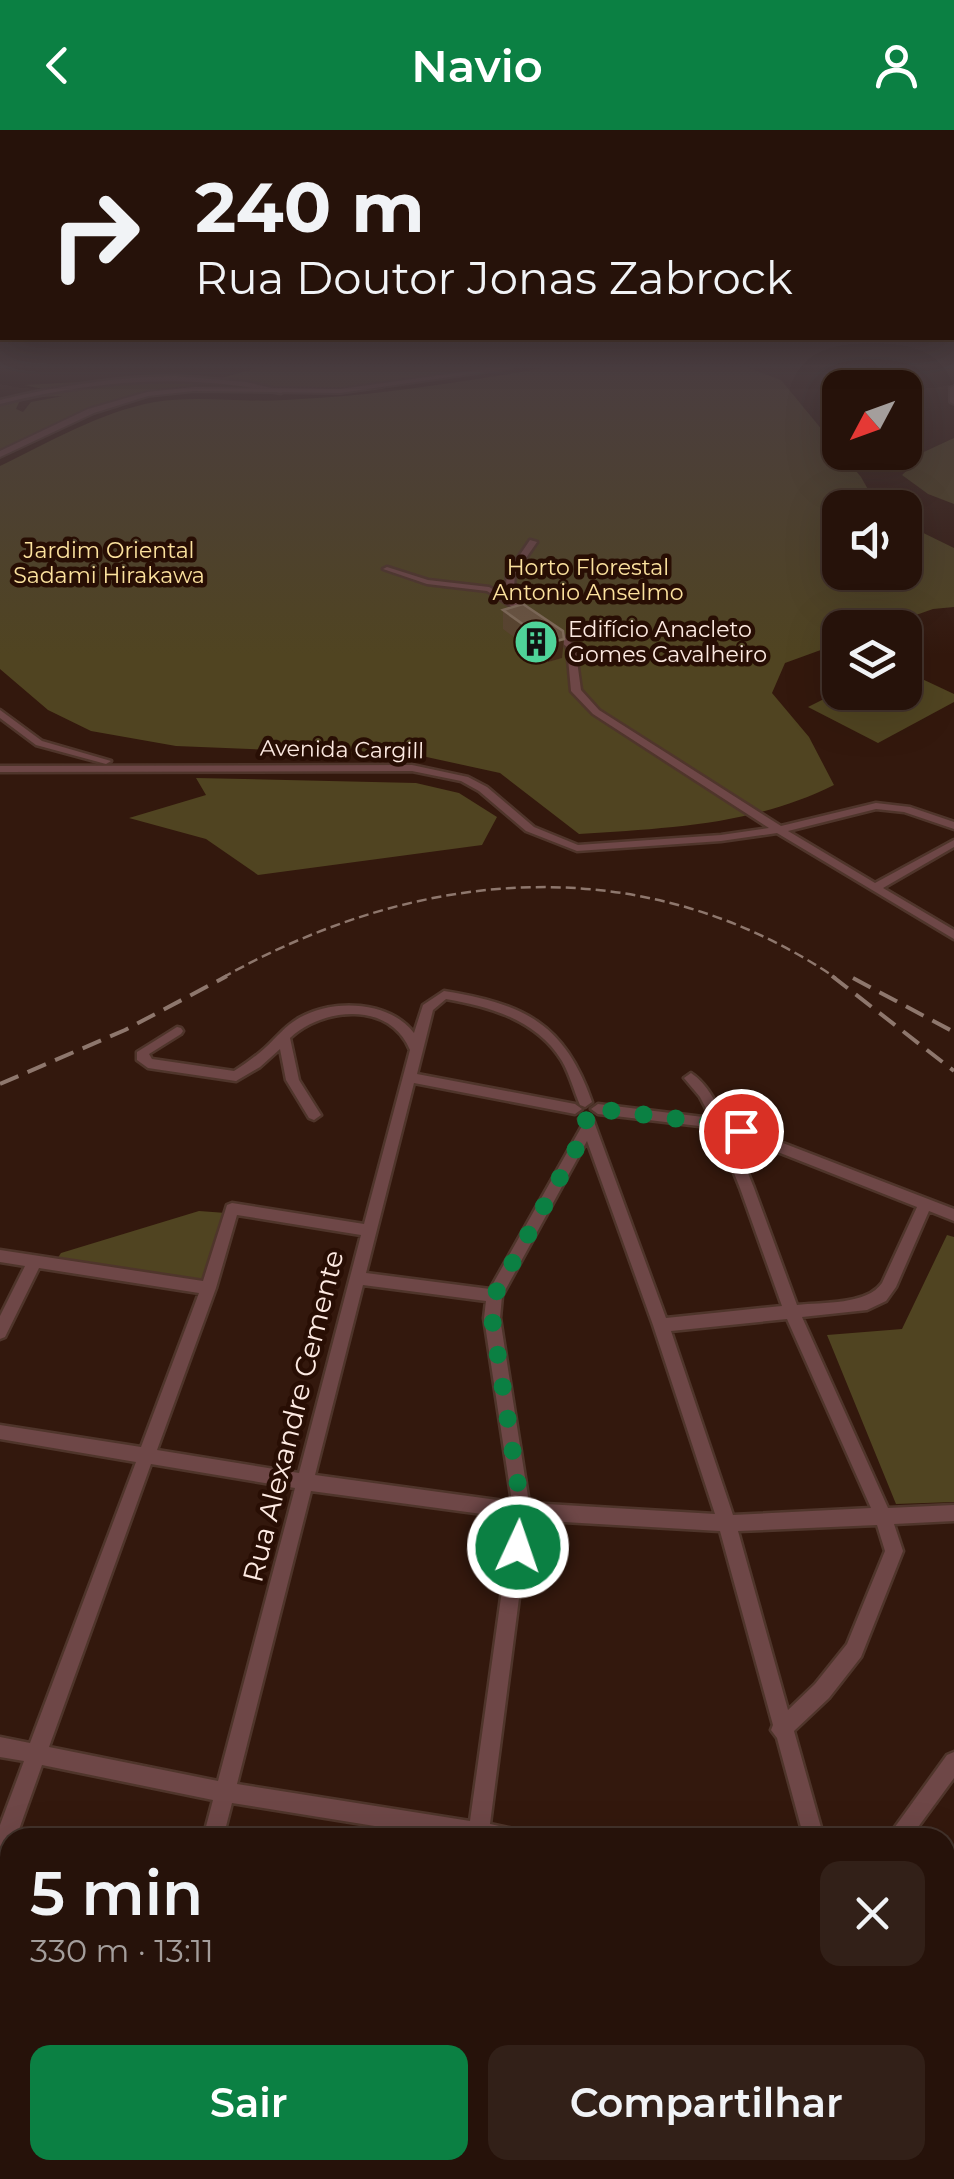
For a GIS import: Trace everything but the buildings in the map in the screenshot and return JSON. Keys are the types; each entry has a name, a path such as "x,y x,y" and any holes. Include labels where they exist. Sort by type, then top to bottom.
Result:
{"street":[{"path":"509,600 511,574 533,542"},
{"path":"387,569 427,582 488,589 509,600 568,641 576,691 596,712 779,830 954,935"},
{"path":"0,713 39,744 61,752 120,763 200,766"},
{"name":"Avenida Cargill","path":"0,769 200,766 432,770 474,784 530,829 577,848 779,830 876,806 906,809 954,826"},
{"path":"875,888 954,843"},
{"name":"Rua Alexandre Cemente","path":"216,1828 427,1008 444,995 484,1000 538,1027 576,1066 586,1114"},
{"path":"177,1031 143,1052 142,1057 148,1063 236,1076 300,1021 324,1011 376,1012 404,1027 416,1049"},
{"path":"283,1035 293,1080 314,1115"},
{"path":"409,1077 586,1114 720,1124 954,1215"},
{"path":"691,1078 704,1089 720,1124 793,1313 883,1516 894,1551 854,1650 822,1692 782,1730"},
{"path":"480,1828 522,1511 492,1318 494,1296 586,1114"},
{"path":"586,1114 726,1523 811,1828"},
{"path":"661,1326 867,1304 881,1296 926,1203"},
{"path":"8,1828 208,1288 232,1209 369,1231"},
{"path":"0,1256 208,1288"},
{"path":"0,1332 34,1261"},
{"path":"357,1278 494,1296"},
{"path":"0,1432 305,1482 522,1511 726,1523 954,1512"},
{"path":"0,1747 225,1792 443,1828"},
{"path":"904,1828 954,1762"}],"green space":[{"name":"Horto Florestal Antonio Anselmo","path":"5,464 822,464 822,470 855,470 868,490 822,490 822,590 922,590 922,532 954,548 954,607 922,613 822,610 822,650 785,663 772,693 809,737 834,785 773,809 710,822 579,834 500,773 422,756 176,746 91,731 48,710 0,669 0,466"},
{"path":"922,464 954,464 954,504 928,494 902,475 907,470 922,470"},
{"path":"922,679 954,694 954,702 878,743 808,707 822,700 822,710 922,710"},
{"path":"196,778 416,783 459,793 497,817 482,845 258,875 206,839 129,818 206,795"},
{"path":"199,1211 226,1213 203,1285 57,1259 61,1253"},
{"path":"947,1235 954,1237 954,1502 896,1504 827,1335 902,1329"}],"railway":[{"path":"222,978 297,941 374,913 452,895 530,887 608,891 686,907 762,936 836,978"},
{"path":"0,1084 125,1030 227,976"},
{"path":"832,976 954,1071"},
{"path":"853,978 954,1032"}],"place":[{"name":"Edifício Anacleto Gomes Cavalheiro","path":"536,642"}],"route":[{"path":"518,1547 522,1511 492,1318 494,1296 587,1129 586,1119 596,1116 598,1109 720,1124 741,1131"}],"park label":[{"name":"Jardim Oriental Sadami Hirakawa","path":"109,562"}]}
